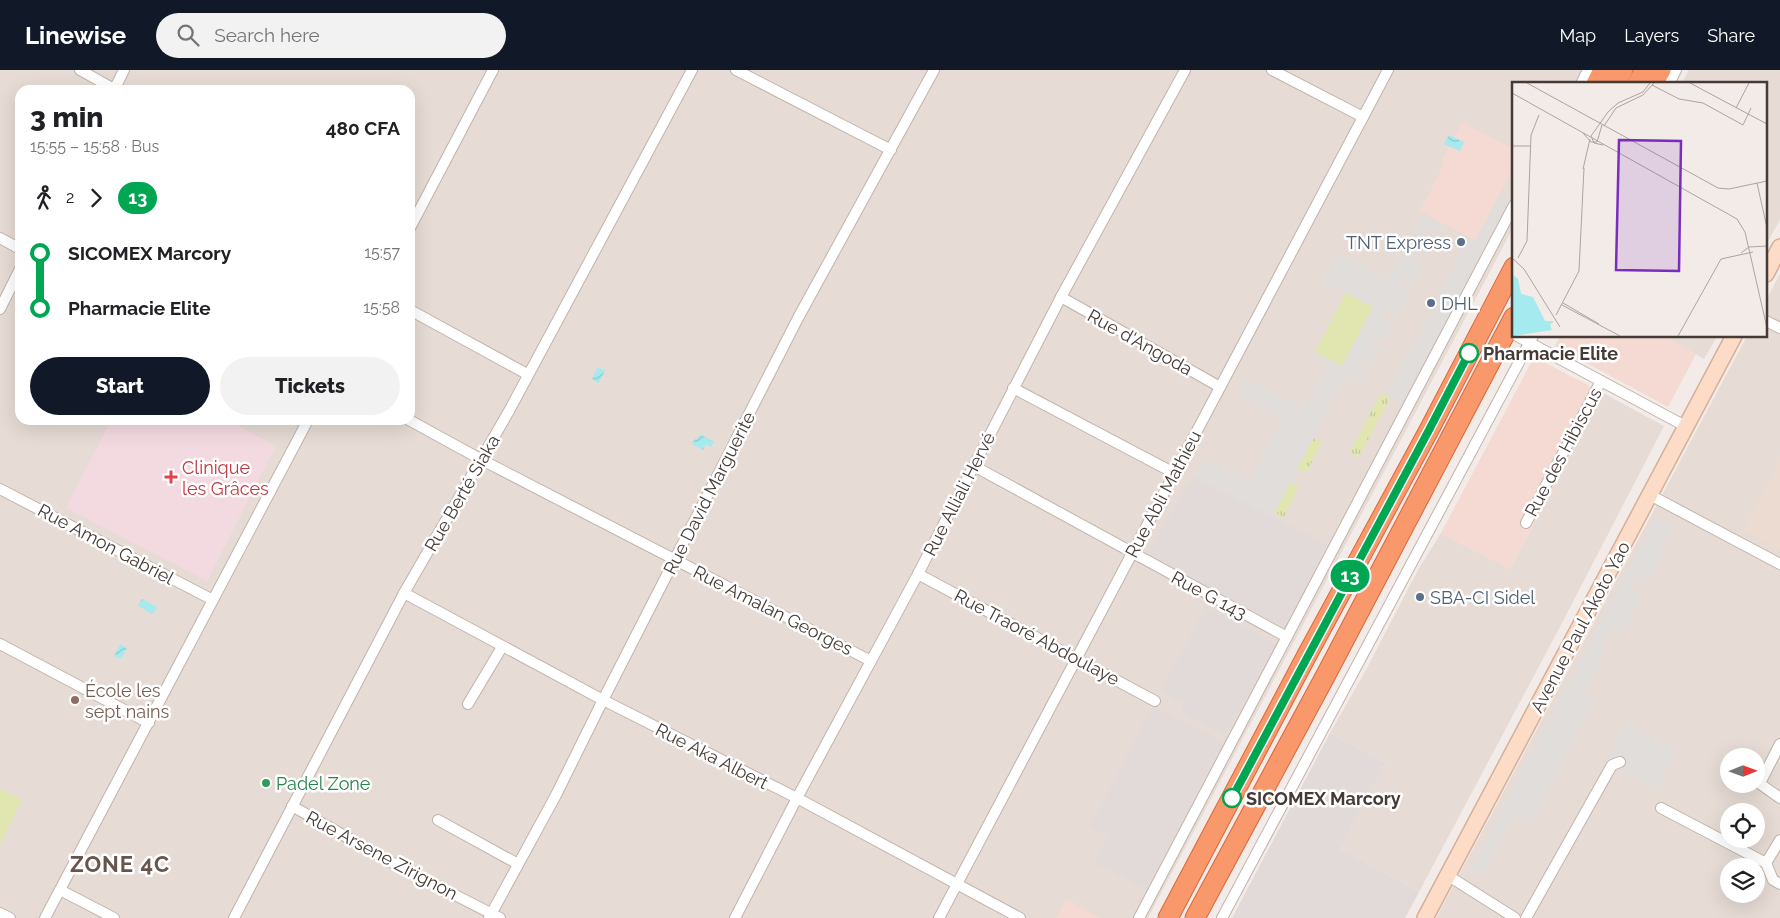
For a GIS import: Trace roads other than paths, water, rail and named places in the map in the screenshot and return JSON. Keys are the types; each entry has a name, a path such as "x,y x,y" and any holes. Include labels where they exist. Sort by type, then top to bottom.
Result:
{"highway":[{"path":"1597,82 1603,70"},
{"path":"1616,82 1623,70"},
{"path":"1639,82 1645,70"},
{"path":"1654,82 1660,70"},
{"path":"1195,918 1328,671 1504,327 1512,279"},
{"path":"1168,918 1429,430 1504,327"}],"street":[{"path":"80,70 107,85"},
{"path":"116,85 124,70"},
{"name":"Rue Berté Siaka","path":"234,918 404,594 482,460 692,70"},
{"path":"736,70 891,150"},
{"name":"Rue David Marguerite","path":"493,916 798,318 934,70"},
{"name":"Rue Alliali Hervé","path":"735,918 797,798 918,574 1061,297 1185,70"},
{"path":"1272,70 1363,117"},
{"name":"Rue Abli Mathieu","path":"939,918 1388,70"},
{"path":"1582,82 1588,70"},
{"path":"1670,82 1676,70"},
{"path":"415,218 490,71"},
{"path":"1139,918 1512,210"},
{"path":"0,238 15,246"},
{"path":"1768,270 1780,248"},
{"path":"0,309 15,279"},
{"name":"Rue d'Angoda","path":"1061,297 1220,387"},
{"path":"415,313 527,374"},
{"path":"1768,322 1780,328"},
{"name":"Avenue Paul Akoto Yao","path":"1424,918 1733,338"},
{"path":"1222,918 1531,340 1601,381 1687,427"},
{"name":"Rue des Hibiscus","path":"1526,523 1601,381"},
{"path":"1013,388 1174,473"},
{"name":"Rue Amalan Georges","path":"415,423 482,460 871,661"},
{"path":"45,918 305,425"},
{"name":"Rue G 143","path":"974,466 1287,638"},
{"name":"Rue Amon Gabriel","path":"0,488 213,600"},
{"path":"1650,496 1780,564"},
{"name":"Rue Traoré Abdoulaye","path":"918,574 1155,701"},
{"name":"Rue Aka Albert","path":"404,594 602,700 797,798 1020,918"},
{"path":"0,644 149,723"},
{"path":"468,704 502,647"},
{"path":"1765,770 1780,744"},
{"path":"1526,918 1612,765 1620,762"},
{"path":"1765,787 1780,798"},
{"name":"Rue Arsene Zirignon","path":"292,806 386,860 493,916"},
{"path":"1661,808 1766,863 1773,880 1780,884"},
{"path":"438,820 518,864"},
{"path":"1766,863 1780,840"},
{"path":"1447,875 1515,918"},
{"path":"60,890 114,918"},
{"path":"0,913 10,918"}],"water":[{"path":"1449,135 1464,142 1460,151 1444,144"},
{"path":"598,367 605,371 599,383 592,379"},
{"path":"700,434 714,442 711,447 706,444 703,450 692,444"},
{"path":"142,599 157,607 153,614 138,606"},
{"path":"120,644 127,648 121,659 114,656"}],"place":[{"name":"TNT Express","path":"1461,242"},
{"name":"DHL","path":"1431,303"},
{"name":"Pharmacie Elite","path":"1469,353"},
{"name":"Clinique les Grâces","path":"171,477"},
{"name":"SBA-CI Sidel","path":"1420,597"},
{"name":"École les sept nains","path":"75,700"},
{"name":"Padel Zone","path":"266,783"},
{"name":"SICOMEX Marcory","path":"1232,798"}],"district":[{"name":"ZONE 4C","path":"120,864"}]}
